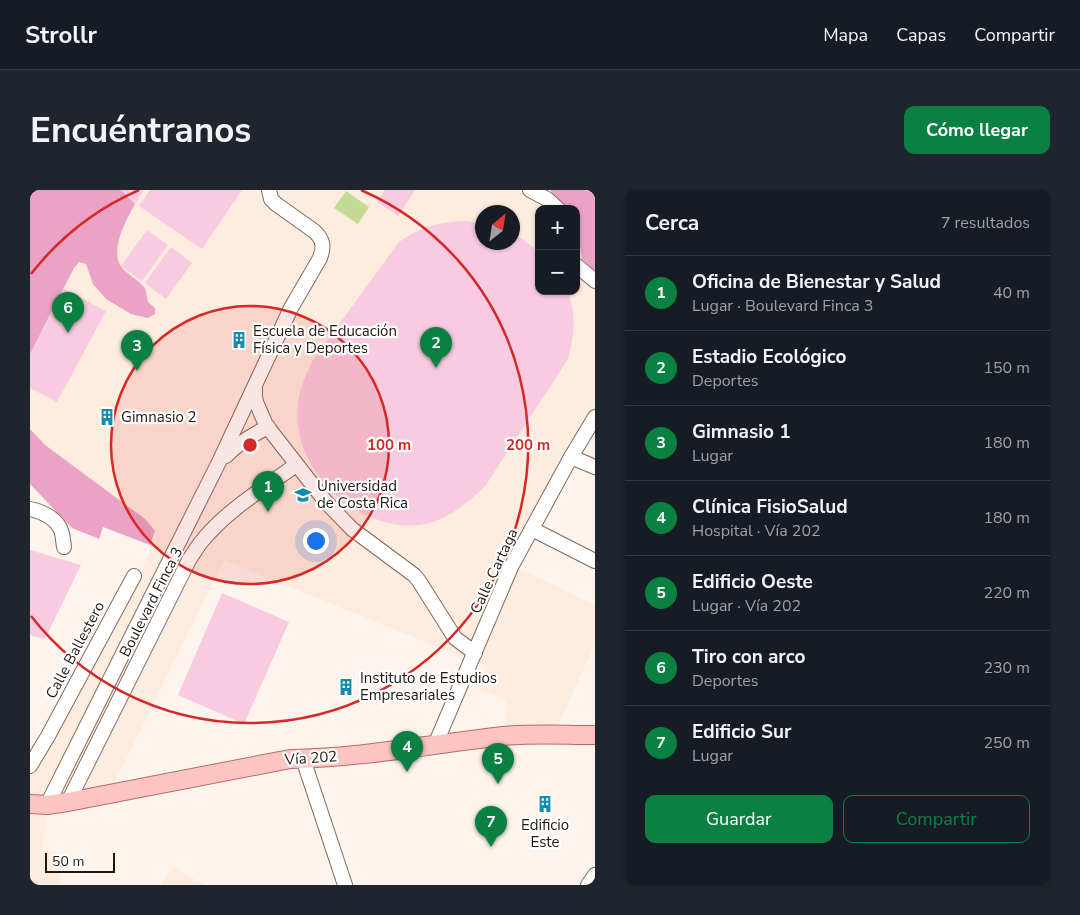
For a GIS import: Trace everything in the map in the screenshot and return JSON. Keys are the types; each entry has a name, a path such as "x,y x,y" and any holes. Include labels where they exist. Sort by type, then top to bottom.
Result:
{"main road":[{"name":"Vía 202","path":"39,804 68,802 290,759 327,758 504,736 543,734 595,735"}],"street":[{"name":"Boulevard Finca 3","path":"39,804 218,464 291,308 317,266 323,250 320,236 270,199 269,190"},
{"path":"530,190 548,199 554,205"},
{"path":"580,268 595,282"},
{"path":"255,387 256,402 261,416 326,502 352,529 414,575 455,638 475,653"},
{"name":"Calle Cartaga","path":"435,745 511,567 595,417"},
{"name":"Boulevard Finca 3","path":"218,464 237,445 268,427"},
{"path":"571,457 595,467"},
{"name":"Boulevard Finca 3","path":"68,802 189,560 218,523 296,464"},
{"path":"30,509 37,510 55,521 61,529 64,547"},
{"path":"532,529 595,561"},
{"name":"Calle Ballestero","path":"30,766 134,576"},
{"path":"303,759 346,885"},
{"path":"588,885 595,875"}],"shaded area":[{"path":"30,190 121,190 135,204 120,236 117,254 119,262 123,269 144,287 148,302 155,308 155,314 148,318 131,314 106,299 93,284 86,264 79,262 74,268 30,354"},
{"name":"Universidad de Costa Rica","path":"56,190 595,190 595,417 512,565 595,605 595,644 554,734 505,736 506,699 478,689 487,667 224,560 111,790 30,798 30,773 149,555 150,545 109,529 30,470 30,237"},
{"path":"121,190 144,190 135,204"},
{"path":"150,190 242,190 202,249 139,206"},
{"path":"385,190 415,190 398,216 377,202"},
{"path":"550,190 595,190 595,271 582,259 580,246 580,205 563,205"},
{"path":"346,191 369,207 358,224 334,208"},
{"path":"448,222 475,223 475,250 520,250 520,238 535,249 535,295 569,295 574,325 572,341 568,359 486,485 474,497 454,512 430,523 413,526 388,523 364,514 348,504 321,479 303,447 297,411 300,392 313,360 399,242 415,232"},
{"path":"147,230 168,245 142,281 121,266"},
{"path":"171,247 192,263 166,299 145,283"},
{"path":"64,289 106,311 57,402 30,388 30,354"},
{"path":"30,429 45,445 145,519 155,531 150,545 103,527 99,539 72,528 30,484"},
{"path":"30,550 81,565 45,639 30,635"},
{"path":"222,593 289,622 244,724 178,695"},
{"path":"30,809 47,810 42,852 58,852 60,885 30,885"},
{"path":"173,867 205,885 160,885"}],"place":[{"name":"Tiro con arco","path":"68,333"},
{"name":"Escuela de Educación Física y Deportes","path":"239,340"},
{"name":"Estadio Ecológico","path":"436,368"},
{"name":"Gimnasio 1","path":"137,371"},
{"name":"Gimnasio 2","path":"107,417"},
{"name":"Universidad de Costa Rica","path":"303,495"},
{"name":"Oficina de Bienestar y Salud","path":"268,512"},
{"name":"Instituto de Estudios Empresariales","path":"346,687"},
{"name":"Clínica FisioSalud","path":"407,772"},
{"name":"Edificio Oeste","path":"498,784"},
{"name":"Edificio Este","path":"545,804"},
{"name":"Edificio Sur","path":"491,847"}]}
